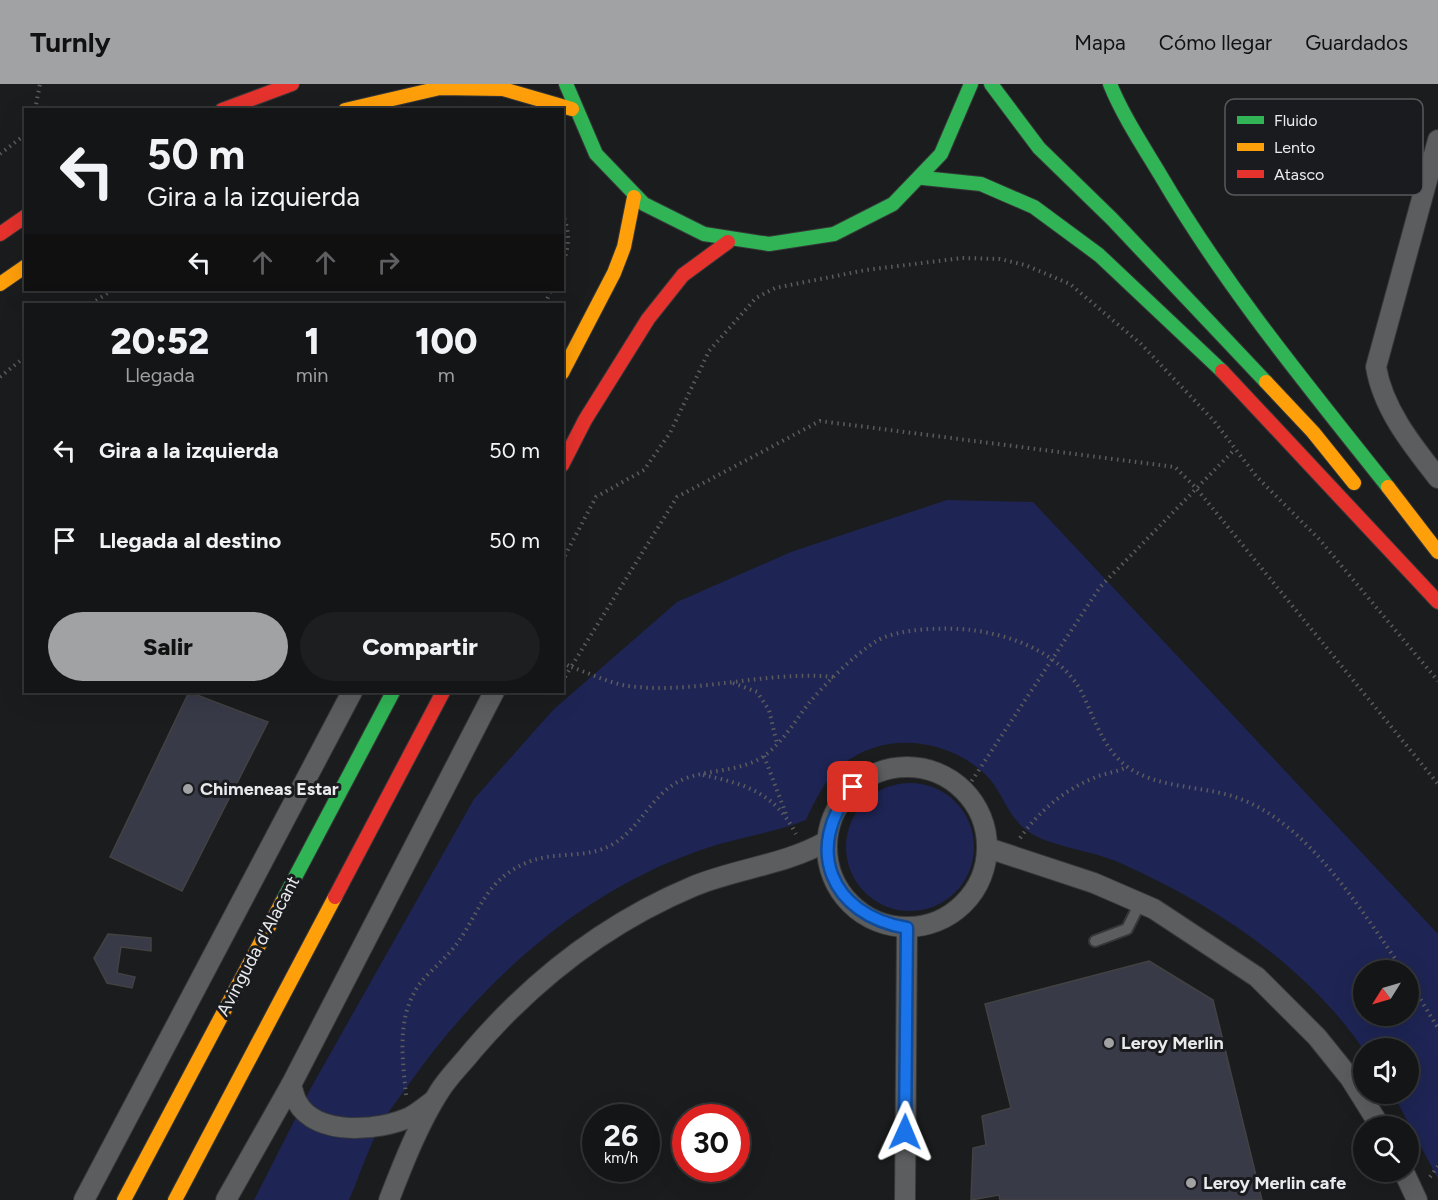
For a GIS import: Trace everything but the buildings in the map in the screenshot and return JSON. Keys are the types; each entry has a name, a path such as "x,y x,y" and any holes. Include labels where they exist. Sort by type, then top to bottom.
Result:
{"main road":[{"path":"227,108 292,84"},
{"path":"566,84 572,109 597,157 634,197 678,226 728,242 782,245 834,236 883,212 923,178 948,144 966,107 971,84"},
{"path":"992,84 1040,148 1112,219 1305,424 1364,496"},
{"path":"1110,84 1117,101 1172,196 1223,269 1319,400 1438,552"},
{"path":"354,108 440,88 503,89 572,109"},
{"path":"923,178 981,184 1034,207 1099,255 1214,363 1438,602"},
{"path":"564,369 614,273 624,247 634,197"},
{"path":"0,234 24,217"},
{"path":"564,461 585,420 648,319 683,275 728,242"},
{"path":"0,284 24,267"},
{"path":"1401,542 1438,587"},
{"name":"Avinguda d'Alacant","path":"124,1200 392,693"},
{"path":"175,1200 442,693"}],"street":[{"path":"1423,195 1438,140"},
{"path":"1423,195 1376,367 1379,387 1388,408 1438,478"},
{"name":"Avinguda d'Alacant","path":"84,1200 351,693"},
{"path":"226,1200 291,1084 493,693"},
{"path":"895,767 918,767 941,774 965,792 976,804 985,826 988,849 984,873 973,895 955,913 933,924 907,928 884,924 862,914 843,896 831,874 827,841 830,826 839,805 853,787 873,774 895,767"},
{"path":"291,1084 297,1103 306,1112 314,1118 341,1128 371,1126 410,1117 435,1099 500,1020 522,998 582,948 629,918 672,895 702,883 806,854 827,841"},
{"path":"988,849 1094,883 1140,903 1201,938 1257,977 1277,994 1350,1078 1374,1116"},
{"path":"905,1200 907,928"},
{"path":"389,1200 435,1099"},
{"path":"1409,1182 1417,1200"}],"lane":[{"path":"1095,941 1127,929 1140,903"}],"path":[{"path":"35,108 40,84"},
{"path":"0,154 24,136"},
{"path":"564,218 569,229 564,260"},
{"path":"564,557 596,497 644,470 670,433 709,351 756,298 775,288 866,270 982,257 1025,265 1070,284 1111,317 1185,388 1256,476 1318,539 1438,681"},
{"path":"92,303 110,291"},
{"path":"0,377 24,358"},
{"path":"564,679 677,497 820,422 1175,467 1196,488 1438,784"},
{"path":"965,792 1051,659 1105,582 1235,449"},
{"path":"410,1117 401,1057 402,1037 414,993 453,948 489,890 523,864 548,856 604,849 630,833 665,789 700,775 736,767 764,756 777,745 811,701 835,677 877,640 903,632 945,629 994,633 1018,640 1051,659 1069,675 1081,690 1105,743 1127,767 1158,779 1244,800 1280,822 1332,873 1396,960"},
{"path":"564,663 626,686 677,687 805,674 835,677"},
{"path":"729,682 757,692 769,710 777,745"},
{"path":"764,756 786,816 806,854"},
{"path":"1008,855 1034,818 1048,805 1089,781 1127,767"},
{"path":"700,775 738,783 772,800 786,816"},
{"path":"1419,997 1438,1028"}],"shaded area":[{"path":"947,500 1033,502 1438,934 1438,1179 1419,1143 1419,1116 1405,1116 1398,1104 1419,1104 1419,1038 1355,1038 1340,1018 1285,963 1221,917 1153,878 1118,862 1032,834 1016,820 985,774 969,762 933,746 894,743 875,747 857,755 840,767 820,792 806,820 698,851 654,869 573,916 536,945 468,1010 437,1046 387,1114 368,1152 349,1200 254,1200 312,1086 474,799 553,710 677,602 791,552"},
{"path":"910,783 934,788 955,802 969,823 974,847 969,871 955,892 934,906 910,911 886,906 865,892 851,871 846,847 851,823 865,802 886,788"}],"traffic: fast":[{"path":"566,84 596,154 644,204 704,234 769,244 834,234 893,204 941,154 971,84"},
{"path":"991,84 1039,148 1112,219 1266,382"},
{"path":"1110,84 1134,131 1186,217 1240,297 1388,487"},
{"path":"923,178 981,184 1034,207 1099,255 1222,371"},
{"path":"282,902 392,693"}],"traffic: slow":[{"path":"354,108 440,88 503,89 572,109"},
{"path":"564,369 614,273 624,247 634,197"},
{"path":"0,284 24,267"},
{"path":"1266,382 1313,432 1354,483"},
{"path":"1388,487 1438,552"},
{"path":"175,1200 335,897"},
{"path":"124,1200 282,902"}],"traffic: jam":[{"path":"227,108 292,84"},
{"path":"0,234 24,217"},
{"path":"564,461 585,420 648,319 683,275 728,242"},
{"path":"1222,371 1438,602"},
{"path":"335,897 442,693"}],"place":[{"name":"Chimeneas Estar","path":"188,789"},
{"name":"Leroy Merlin","path":"1109,1043"},
{"name":"Leroy Merlin cafe","path":"1191,1183"}],"route":[{"path":"853,787 839,805 830,826 827,841 831,874 843,896 862,914 884,924 907,928 905,1132"}]}
